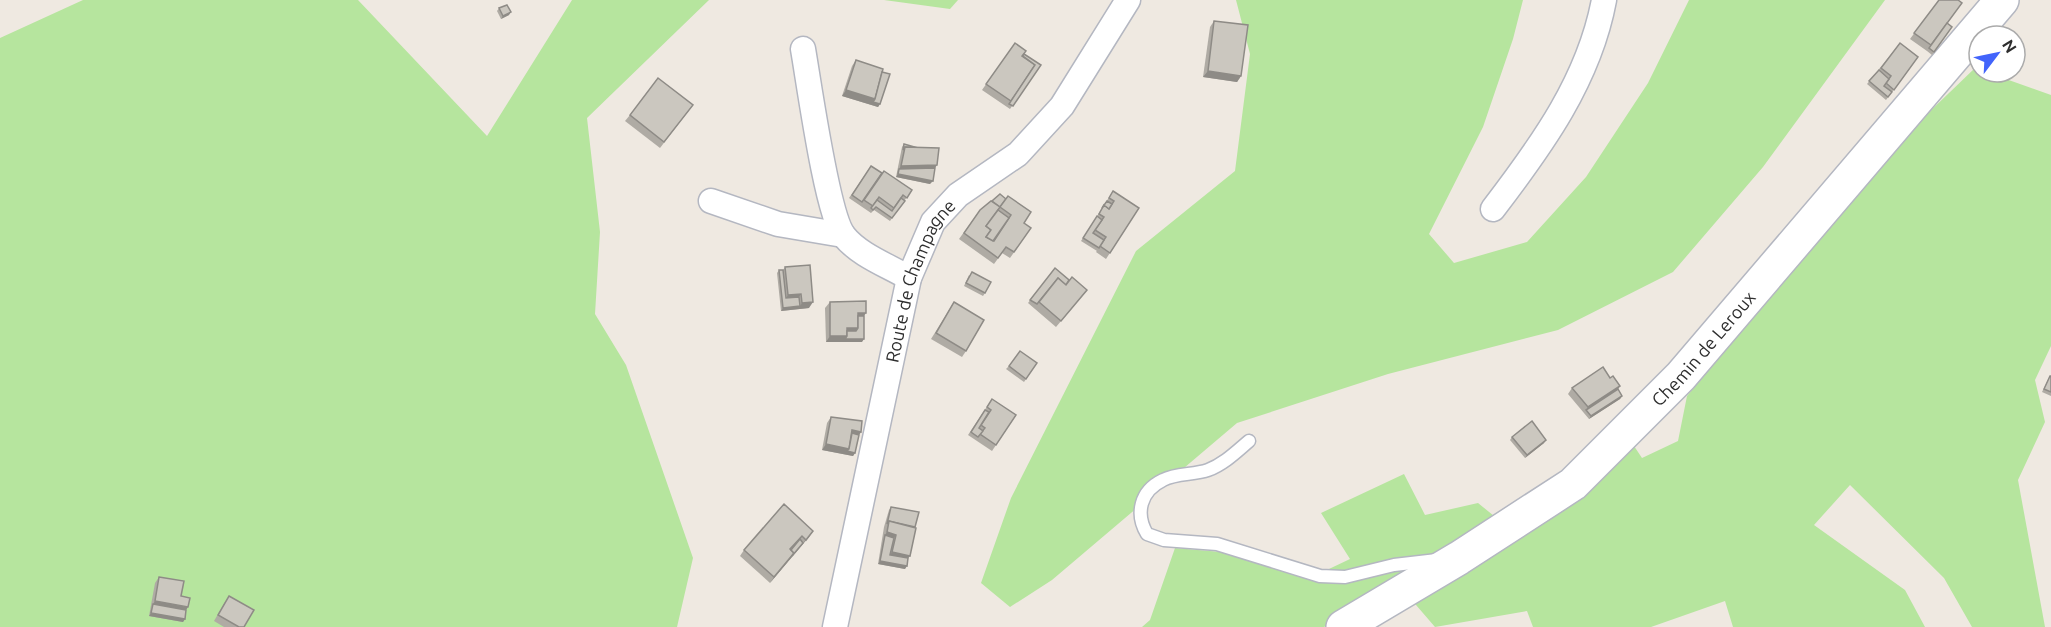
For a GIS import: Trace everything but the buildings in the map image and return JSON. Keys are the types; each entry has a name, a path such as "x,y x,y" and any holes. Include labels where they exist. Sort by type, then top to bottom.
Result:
{"street":[{"name":"Route de Champagne","path":"835,627 909,278 933,222 958,195 1018,154 1062,106 1128,0"},
{"path":"1494,209 1561,114 1591,53 1604,0"},
{"name":"Chemin de Leroux","path":"1343,627 1459,558 1574,484 1689,367 2002,0"},
{"path":"803,49 830,193 843,235 852,244 909,278"},
{"path":"711,201 778,224 843,235"}],"lane":[{"path":"1249,441 1223,463 1207,471 1163,480 1150,490 1141,502 1140,513 1147,534 1164,540 1217,544 1320,576 1345,577 1394,565 1459,558"}],"green space":[{"path":"83,0 358,0 487,136 572,0 709,0 587,118 600,232 595,314 626,365 693,558 677,627 0,627 0,38"},
{"path":"884,0 958,0 950,9"},
{"path":"1236,0 1523,0 1513,39 1483,127 1429,234 1454,263 1527,242 1586,177 1648,83 1689,0 1885,0 1763,167 1673,272 1558,330 1388,374 1237,423 1052,580 1010,607 981,583 1011,498 1136,251 1235,171 1250,54"},
{"path":"1967,76 1967,84 2020,84 2051,95 2051,346 2035,380 2045,422 2018,480 2045,627 1972,627 1944,578 1850,485 1814,525 1905,590 1925,627 1733,627 1725,601 1651,627 1533,627 1527,611 1435,627 1410,598 1361,602 1324,627 1142,627 1150,620 1175,548 1221,552 1310,578 1350,559 1321,513 1404,474 1425,515 1478,503 1515,533 1572,499 1634,446 1642,458 1678,441 1687,396 1898,142"}]}
